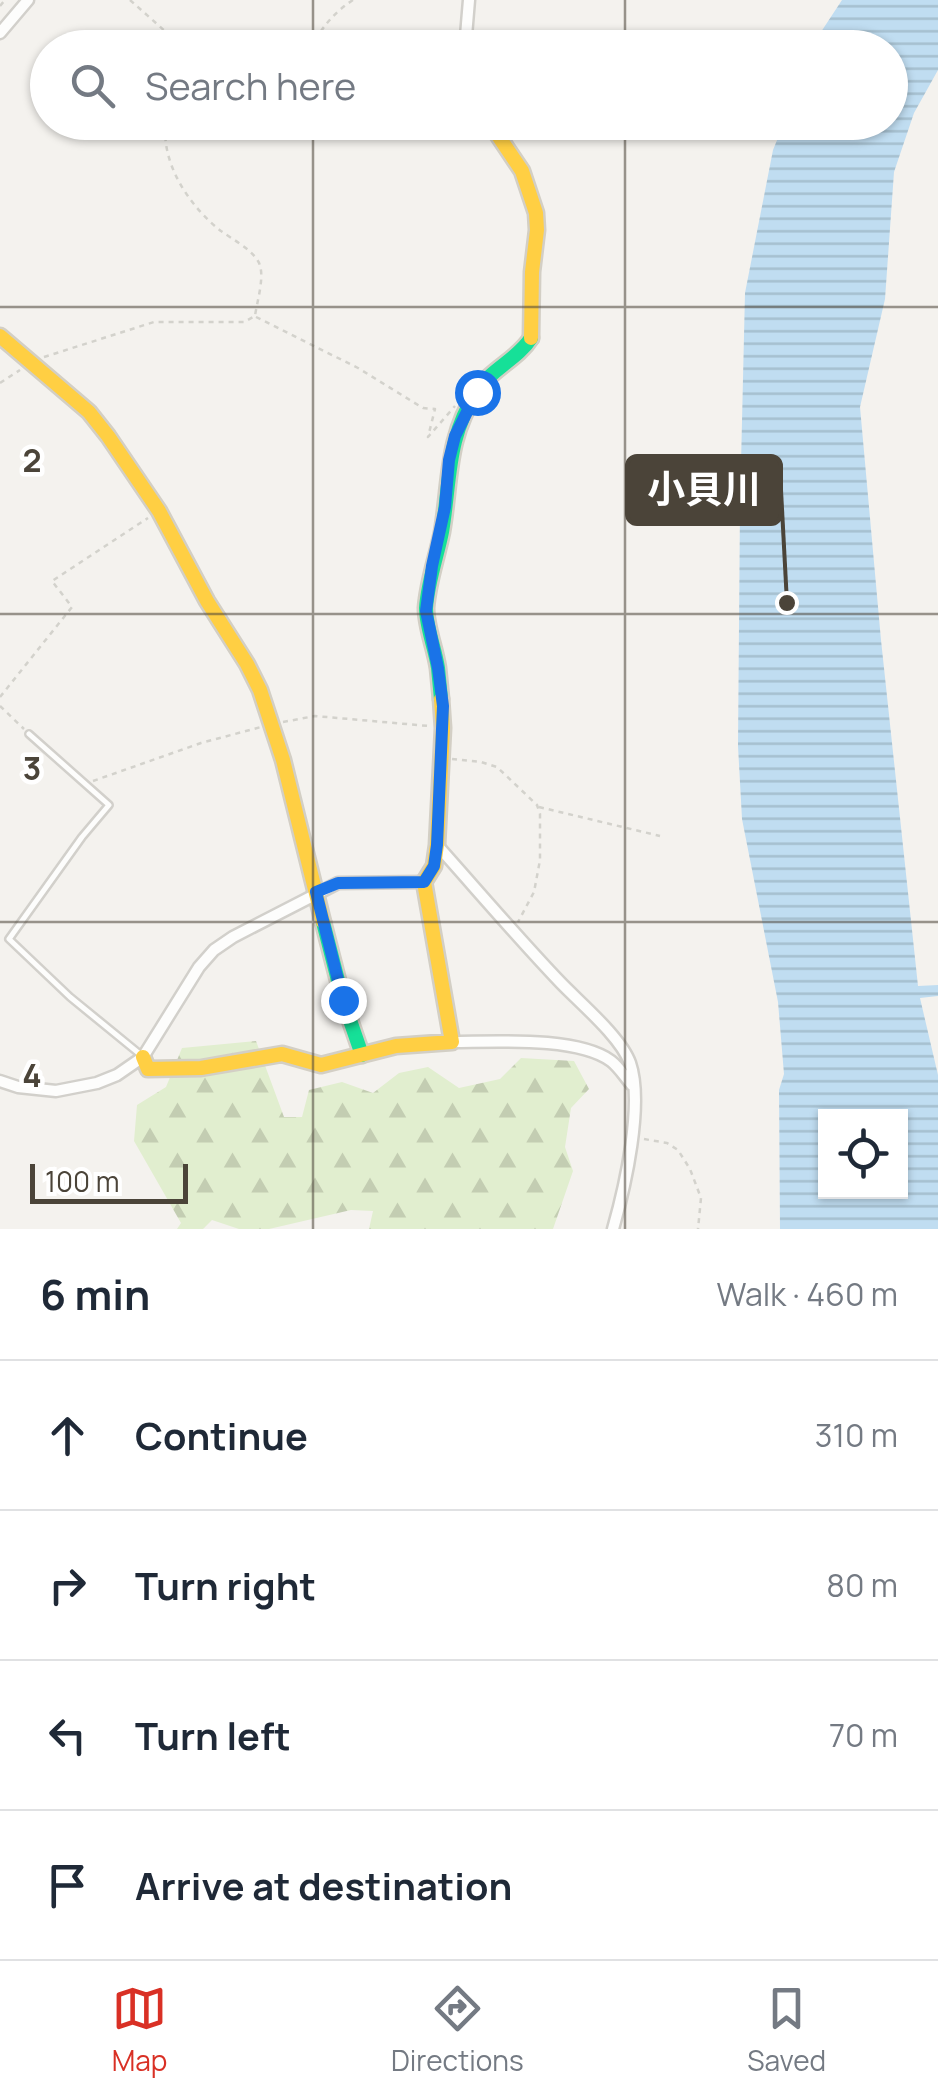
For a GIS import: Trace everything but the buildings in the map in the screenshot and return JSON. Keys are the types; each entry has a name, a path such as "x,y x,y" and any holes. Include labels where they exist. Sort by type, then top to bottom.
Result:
{"street":[{"path":"0,33 28,0"},
{"path":"466,30 469,0"},
{"path":"452,1042 424,882 434,866 437,845 443,706 426,611 455,436 477,392 530,344 533,335 536,213 528,183 501,140"},
{"path":"0,336 88,412 108,436 159,510 207,601 247,664 260,690 283,760 343,1000 362,1055"},
{"path":"437,845 593,1015 631,1065 633,1137 614,1229"},
{"path":"0,1081 56,1091 117,1076 142,1058 199,968 214,950 233,937 338,883 424,882"},
{"path":"142,1058 148,1069 201,1068 282,1054 322,1064 396,1046 528,1042 583,1049 607,1058 632,1086"}],"lane":[{"path":"29,734 109,805 9,939 142,1058"}],"path":[{"path":"0,6 5,0"},
{"path":"130,0 164,30"},
{"path":"320,30 353,0"},
{"path":"165,140 170,162 200,214 258,259 261,270 254,316"},
{"path":"0,383 40,358 154,322 244,322 254,316"},
{"path":"254,316 358,368 423,408 435,409 428,437 464,397 477,392"},
{"path":"0,697 72,608 52,581 159,510"},
{"path":"0,706 29,734"},
{"path":"441,758 481,762 497,768 538,807 660,836"},
{"path":"514,931 534,892 540,845 538,807"},
{"path":"633,1137 667,1143 678,1150 690,1168 701,1198 698,1229"}],"green space":[{"path":"256,1041 284,1117 302,1117 309,1090 342,1082 373,1093 399,1073 428,1067 459,1088 500,1079 521,1058 574,1061 589,1089 571,1108 565,1147 573,1171 553,1229 369,1229 373,1211 351,1210 269,1229 239,1229 212,1220 203,1229 177,1229 181,1223 134,1141 137,1105 166,1087 182,1048"}],"water":[{"path":"842,0 938,0 938,70 908,131 908,30 822,30"},
{"path":"777,140 905,140 894,172 885,299 860,407 918,986 938,985 938,996 920,998 938,1075 938,1229 780,1229 779,1090 784,1074 778,1002 742,819 738,746 745,293"}],"traffic: fast":[{"path":"441,699 426,608 455,443 477,391 531,338"},
{"path":"323,922 362,1055"}],"traffic: slow":[{"path":"501,140 522,171 536,213 531,338"},
{"path":"0,336 89,412 108,436 159,511 207,601 247,664 260,690 283,760 323,922"},
{"path":"143,1057 148,1069 201,1068 282,1054 321,1065 396,1046 452,1042 424,882 434,866 437,845 441,699"}],"place":[{"name":"小貝川","path":"787,603"}],"route":[{"path":"343,1000 316,892 338,883 424,882 434,866 443,706 426,611 445,507 449,460 455,436 477,392"}]}
